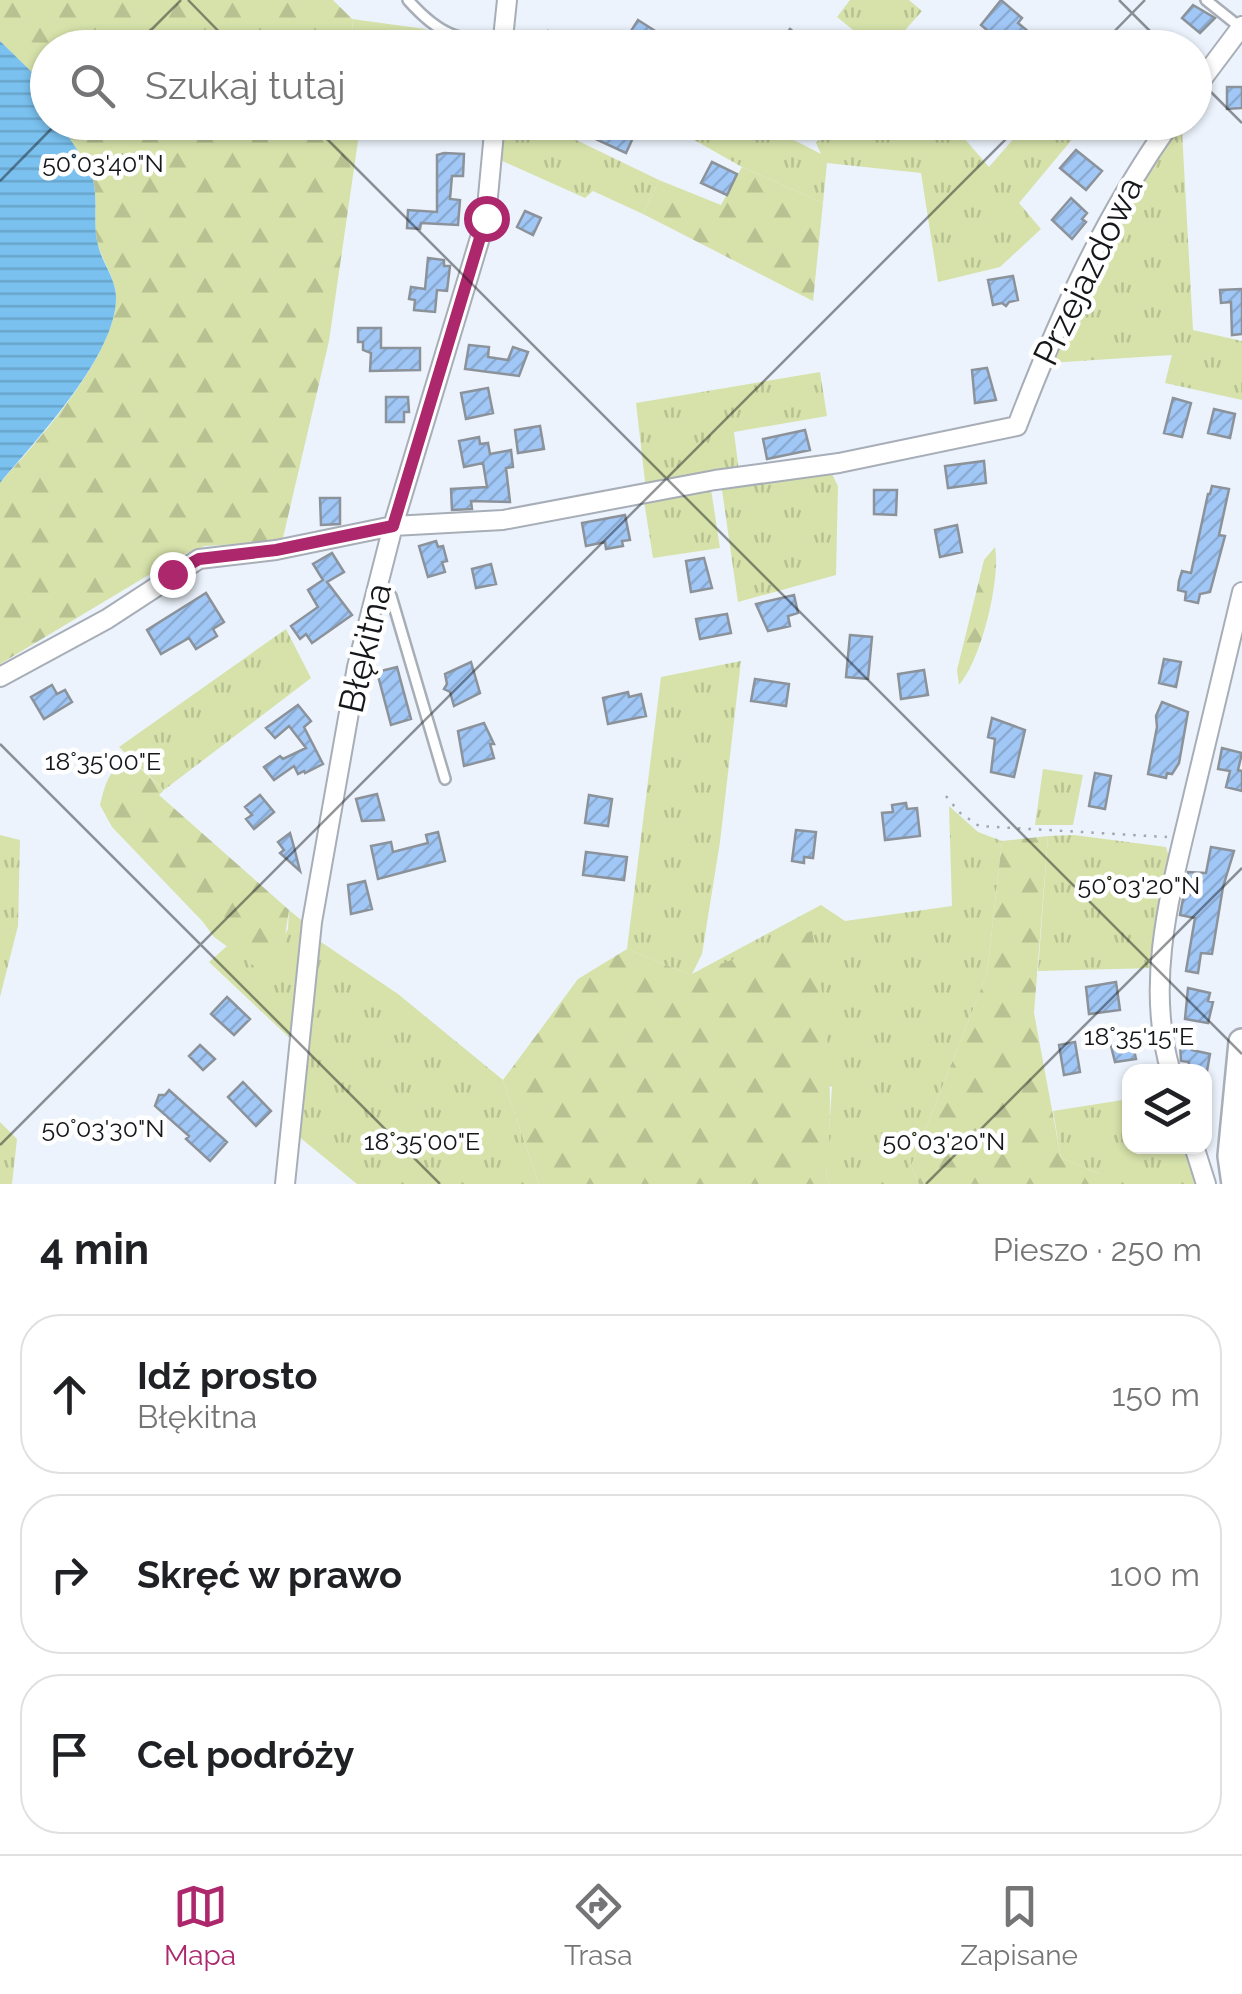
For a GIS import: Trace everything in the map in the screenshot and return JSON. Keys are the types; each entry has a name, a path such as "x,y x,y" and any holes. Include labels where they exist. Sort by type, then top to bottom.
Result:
{"street":[{"path":"504,30 507,0"},
{"path":"1212,66 1241,27"},
{"name":"Błękitna","path":"285,1184 312,922 357,667 393,526 486,218 493,140"},
{"name":"Przejazdowa","path":"393,526 503,520 715,480 839,462 1016,426 1083,268 1158,140"},
{"path":"0,676 107,619 199,559 276,550 393,526"},
{"path":"1169,1064 1162,1042 1160,971 1169,901 1242,592"},
{"path":"1235,1184 1231,1156 1242,1042"},
{"path":"1197,1154 1206,1184"}],"lane":[{"path":"408,0 428,22 443,30"},
{"path":"1206,0 1241,27"},
{"path":"380,582 391,596 444,780"}],"path":[{"path":"946,796 959,812 979,826 1183,841"}],"green space":[{"path":"0,0 333,0 352,19 353,30 30,30 30,71 0,41"},
{"path":"850,0 909,0 922,11 905,30 853,30 837,17"},
{"path":"352,19 427,30 353,30"},
{"path":"71,140 358,140 329,341 282,542 205,546 182,555 0,664 0,483 73,396 104,343 113,319 116,296 96,237 95,193 85,162"},
{"path":"502,140 576,140 659,180 643,214 593,191 585,198 500,160"},
{"path":"694,140 794,140 821,154 818,140 966,140 989,167 1012,140 1072,140 1019,203 1041,229 1000,267 938,282 921,173 827,163 823,203 742,167"},
{"path":"1170,140 1182,140 1193,330 1242,341 1242,400 1165,383 1172,355 1048,363 1087,267"},
{"path":"742,167 823,203 813,301 643,214 659,180 721,205"},
{"path":"820,372 827,416 734,432 739,472 646,490 636,403"},
{"path":"831,472 838,486 836,575 738,602 722,490 727,485"},
{"path":"711,489 720,548 653,558 644,501"},
{"path":"995,547 995,579 987,619 975,658 959,685 957,670 984,560"},
{"path":"286,629 311,678 164,790 119,747"},
{"path":"741,661 720,842 702,954 692,974 821,905 845,921 952,906 949,806 978,832 1002,841 987,974 911,1166 919,1184 829,1184 826,1177 832,1087 690,975 627,949 661,677"},
{"path":"132,761 164,790 159,795 289,910 282,957 264,973 214,937 112,827 100,805 104,790 113,772"},
{"path":"1043,769 1083,775 1073,825 1035,825"},
{"path":"0,835 20,840 18,926 0,997"},
{"path":"1074,835 1166,847 1170,860 1154,968 1038,971 1048,836"},
{"path":"1048,836 1034,1013 1061,1158 1100,1174 1100,1184 919,1184 911,1166 987,974 1002,841"},
{"path":"289,910 306,924 296,1044 209,962 227,946 264,972 288,929"},
{"path":"812,931 828,1054 829,1184 539,1184 503,1080 578,979 627,949 690,975"},
{"path":"318,940 398,994 503,1080 539,1184 357,1184 298,1136"},
{"path":"1122,1100 1122,1154 1187,1154 1198,1184 1100,1184 1100,1174 1061,1158 1053,1111"},
{"path":"0,1122 17,1139 12,1184 0,1184"}],"water":[{"path":"0,41 30,70 30,140 71,140 89,169 94,185 98,245 116,296 113,319 90,369 0,483"}],"building":[{"path":"1001,0 1022,18 1018,23 1026,30 987,30 981,25"},
{"path":"1193,5 1215,18 1203,30 1196,30 1182,18"},
{"path":"638,20 654,30 632,30"},
{"path":"1227,87 1242,87 1242,108 1227,109"},
{"path":"598,140 632,140 626,153"},
{"path":"1076,150 1102,171 1086,190 1060,168"},
{"path":"464,154 463,176 452,176 450,199 460,200 458,225 421,223 420,229 407,228 408,210 437,212 437,155"},
{"path":"712,162 737,174 727,195 701,183"},
{"path":"1071,198 1087,213 1082,219 1086,222 1072,239 1052,220"},
{"path":"525,211 541,218 533,235 517,227"},
{"path":"428,258 444,260 444,266 450,266 447,291 437,290 435,312 414,310 415,300 409,299 411,287 425,289"},
{"path":"1013,276 1018,300 1006,306 993,305 988,280"},
{"path":"1242,289 1242,334 1232,335 1231,302 1221,303 1220,290"},
{"path":"358,328 381,328 381,348 420,348 420,370 370,371 371,353 363,350 363,342 358,342"},
{"path":"469,345 489,347 488,357 508,360 513,347 528,352 519,376 465,369"},
{"path":"987,368 996,400 975,403 972,370"},
{"path":"488,388 493,413 466,419 461,393"},
{"path":"386,397 408,397 409,412 404,412 404,422 386,422"},
{"path":"1173,398 1191,403 1182,437 1164,433"},
{"path":"1214,409 1235,414 1230,438 1208,433"},
{"path":"540,426 544,449 518,453 515,430"},
{"path":"805,430 810,450 767,459 763,439"},
{"path":"479,437 480,444 488,443 490,454 511,450 513,467 506,468 510,502 471,501 472,509 452,510 451,489 487,487 483,463 464,467 459,441"},
{"path":"984,461 986,483 948,488 945,466"},
{"path":"1212,486 1229,489 1219,535 1225,536 1210,592 1200,594 1198,603 1185,600 1186,592 1178,590 1179,581 1182,571 1191,573"},
{"path":"874,490 897,490 896,515 874,514"},
{"path":"320,498 340,498 340,524 321,525"},
{"path":"625,515 630,540 622,541 623,546 606,549 605,542 586,546 582,523"},
{"path":"957,525 962,552 940,557 935,530"},
{"path":"436,541 438,547 443,546 445,572 428,577 419,546"},
{"path":"332,553 344,572 327,582 352,615 312,643 306,634 300,639 291,626 318,607 308,590 323,580 313,564"},
{"path":"704,558 712,588 691,592 686,561"},
{"path":"491,564 496,584 476,588 472,569"},
{"path":"206,593 224,622 213,629 217,636 196,649 189,638 161,654 147,630"},
{"path":"794,595 798,613 788,616 790,626 768,631 756,604"},
{"path":"727,614 731,633 700,639 696,619"},
{"path":"850,635 872,637 868,679 846,677"},
{"path":"1164,659 1181,662 1176,687 1159,683"},
{"path":"471,662 480,693 454,706 450,692 444,689 445,674"},
{"path":"397,667 411,719 391,725 377,672"},
{"path":"924,670 928,695 901,699 898,674"},
{"path":"755,679 789,684 786,706 751,701"},
{"path":"52,685 57,694 65,690 72,702 44,719 31,697"},
{"path":"628,692 629,697 641,694 646,716 608,724 603,698"},
{"path":"1162,702 1188,712 1179,763 1166,778 1148,774 1156,716"},
{"path":"298,705 311,721 304,727 323,764 298,774 294,766 274,780 264,767 280,756 283,759 306,748 289,726 275,738 266,728"},
{"path":"992,718 1025,730 1014,777 991,772 995,739 988,737"},
{"path":"484,723 494,744 490,744 494,758 464,766 458,731"},
{"path":"1222,748 1242,753 1238,770 1242,771 1242,791 1226,787 1230,771 1218,769"},
{"path":"1095,773 1111,776 1105,809 1089,806"},
{"path":"377,794 384,820 362,821 356,799"},
{"path":"260,795 274,812 254,829 246,819 252,815 245,807"},
{"path":"589,795 612,799 608,826 585,823"},
{"path":"906,803 907,809 917,808 920,836 885,840 882,813 893,812 892,805"},
{"path":"796,830 816,832 813,858 804,857 804,863 792,861"},
{"path":"438,832 445,861 378,879 371,846 391,842 393,852 428,843 426,835"},
{"path":"290,833 300,871 280,853 284,850 278,842"},
{"path":"1211,847 1234,851 1223,887 1212,954 1201,953 1198,973 1186,971 1195,918 1180,915 1188,872 1206,873"},
{"path":"586,852 627,857 624,880 583,875"},
{"path":"365,881 372,909 351,914 348,885"},
{"path":"1116,982 1120,1010 1089,1014 1086,987"},
{"path":"1188,988 1210,993 1208,1001 1213,1002 1208,1023 1185,1019"},
{"path":"227,997 250,1019 234,1035 211,1014"},
{"path":"1132,1041 1136,1059 1115,1062 1111,1046"},
{"path":"1075,1042 1080,1072 1064,1075 1059,1045"},
{"path":"1180,1042 1210,1054 1208,1064 1181,1061"},
{"path":"200,1045 215,1059 203,1070 189,1056"},
{"path":"243,1082 271,1111 256,1126 228,1097"},
{"path":"169,1090 227,1142 210,1161 155,1106 159,1095"}],"route":[{"path":"172,574 199,559 276,550 393,526 486,218"}]}
